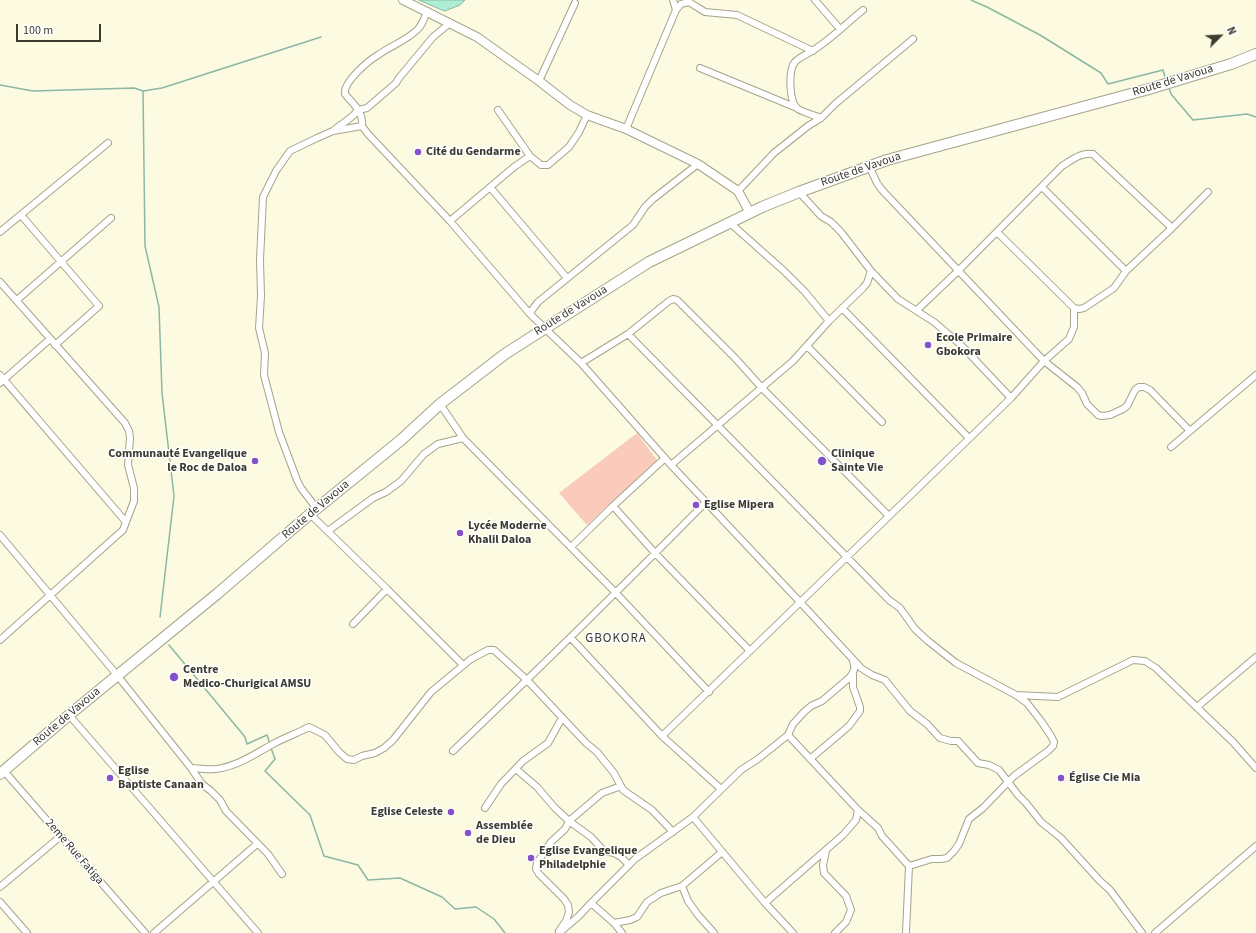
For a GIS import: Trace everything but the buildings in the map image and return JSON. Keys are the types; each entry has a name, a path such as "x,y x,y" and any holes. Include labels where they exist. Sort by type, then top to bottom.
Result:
{"main road":[{"name":"Route de Vavoua","path":"1,770 401,440 440,404 505,354 545,327 650,262 729,222 799,192 869,166 1150,89 1231,64 1256,54"}],"street":[{"path":"403,0 477,37 570,105 587,115 626,129 698,164 738,191 750,213"},
{"path":"673,0 676,10"},
{"path":"815,0 840,29"},
{"path":"626,129 676,10 681,4 689,2 705,12 737,15 813,51"},
{"path":"539,81 575,3"},
{"path":"797,108 794,105 792,98 790,77 791,69 795,62 813,51 863,10"},
{"path":"427,11 423,23 417,30 408,38 377,55 357,72 346,86 345,94 361,112 363,120 362,126 368,134 450,221 530,314 581,363 670,465 851,657 866,672 885,680 910,711 927,724 940,738 958,741 978,763 989,765 999,770 1041,822 1061,838 1110,890 1142,933"},
{"path":"333,131 354,116 358,110 367,108 396,83 433,36 450,23"},
{"path":"738,191 774,153 808,126 821,118 835,104 913,39"},
{"path":"700,68 821,118"},
{"path":"498,110 530,156 541,165 548,164 569,147 579,132 587,115"},
{"path":"362,126 333,131 290,151 276,171 263,197 259,328 265,353 264,375 266,387 279,432 297,480 314,512 328,531 463,665"},
{"path":"0,232 108,143"},
{"path":"917,310 959,270 1062,166 1082,154 1093,154 1172,228"},
{"path":"450,221 514,167 530,156"},
{"path":"530,314 538,302 633,225 645,207 653,199 698,164"},
{"path":"869,166 882,190 1044,361 1077,387 1082,393 1087,404 1098,415 1110,415 1123,409 1127,406 1135,390 1139,387 1144,387 1150,390 1190,431"},
{"path":"1042,186 1126,271"},
{"path":"490,187 567,278"},
{"path":"799,192 821,216 831,222 871,270 898,299 934,322 961,346 1011,398"},
{"path":"997,232 1074,308 1079,309 1084,308 1114,288 1126,271 1208,192"},
{"path":"21,215 99,306 55,345"},
{"path":"17,300 111,218"},
{"path":"729,222 784,270 829,321"},
{"path":"670,465 793,361 829,321 867,283 871,270"},
{"path":"0,282 125,423 129,431 130,438 128,465 134,488 134,501 123,530 0,640"},
{"path":"581,363 628,334 669,301 673,299 677,300 889,516"},
{"path":"842,308 969,438"},
{"path":"662,736 1011,398 1044,361 1069,338 1074,327 1074,308"},
{"path":"628,334 889,600 900,608 915,629 956,663 1016,694 1030,707 1052,736 1054,742 1053,746 1014,776 983,808 969,819 954,851 946,858 932,859 909,866"},
{"path":"50,339 1,379 126,522"},
{"path":"807,346 882,422"},
{"path":"1171,447 1256,375"},
{"path":"440,404 463,438 615,592 709,692"},
{"path":"328,531 373,498 386,492 401,481 424,454 438,444 463,438"},
{"path":"571,548 613,506 665,458"},
{"path":"454,751 571,638 706,502"},
{"path":"613,506 655,553 750,651"},
{"path":"0,535 117,675 202,784 211,790 220,800 226,811 268,854 282,874"},
{"path":"353,624 388,589"},
{"path":"571,638 662,736 721,789"},
{"path":"191,768 221,769 248,758 309,727 325,735 347,759 354,760 362,756 375,753 384,748 393,740 431,692 472,658 488,650 494,650 527,680 586,743 597,752 614,773 623,790 652,810 673,832"},
{"path":"810,759 849,726 860,711 860,706 853,687 852,675 855,667 851,657"},
{"path":"1197,707 1256,657"},
{"path":"1016,694 1058,697 1133,660 1145,661 1156,668 1197,707 1233,742 1256,768"},
{"path":"558,933 579,916 590,903 635,859 694,817 741,770 758,760 788,735 793,724 804,712 811,706 827,698 852,675"},
{"path":"69,715 258,933"},
{"path":"485,808 501,784 523,761 548,743 562,718"},
{"path":"788,735 858,810 878,828 882,836 909,866 906,933"},
{"path":"516,769 537,787 555,808 569,821 592,837 604,851 614,853 621,857 629,865"},
{"name":"2eme Rue Fatiga","path":"1,770 61,836 145,933"},
{"path":"558,933 566,921 569,912 568,905 539,874 536,869 537,863 551,842 565,829 569,821 602,793 621,786"},
{"path":"765,903 843,835 856,820 858,810"},
{"path":"694,817 765,903 793,933"},
{"path":"0,887 61,836"},
{"path":"154,933 257,844"},
{"path":"1155,933 1256,846"},
{"path":"826,851 822,865 824,873 846,896 851,910 846,922 835,933"},
{"path":"614,923 637,917 647,902 661,893 682,886 722,852"},
{"path":"682,886 688,901 698,916 714,933"},
{"path":"0,902 28,933"},
{"path":"590,903 614,923 622,933"}],"shaded area":[{"path":"419,0 465,0 460,5 445,11"},
{"path":"637,433 657,460 587,525 559,493"}],"waterway":[{"path":"971,0 1040,35 1101,73 1108,84 1163,70 1166,80"},
{"path":"0,85 33,91 134,88 143,91 162,88 321,37"},
{"path":"1169,88 1171,94 1193,120 1247,114 1256,117"},
{"path":"143,91 145,246 159,307 162,393 174,496 160,617"},
{"path":"169,645 245,737 247,744 267,735 270,744"},
{"path":"271,748 275,759 265,771 310,815 324,856 358,865 368,880 400,878 442,897 455,909 476,907 494,919 505,933"}],"place":[{"name":"Cité du Gendarme","path":"418,152"},
{"name":"Ecole Primaire Gbokora","path":"928,345"},
{"name":"Communauté Evangelique le Roc de Daloa","path":"255,461"},
{"name":"Clinique Sainte Vie","path":"822,461"},
{"name":"Eglise Mipera","path":"696,505"},
{"name":"Lycée Moderne Khalil Daloa","path":"460,533"},
{"name":"Centre Medico-Churigical AMSU","path":"174,677"},
{"name":"Eglise Baptiste Canaan","path":"110,778"},
{"name":"Église Cie Mia","path":"1061,778"},
{"name":"Eglise Celeste","path":"451,812"},
{"name":"Assemblée de Dieu","path":"468,833"},
{"name":"Eglise Evangelique Philadelphie","path":"531,858"}],"district":[{"name":"GBOKORA","path":"616,639"}]}
